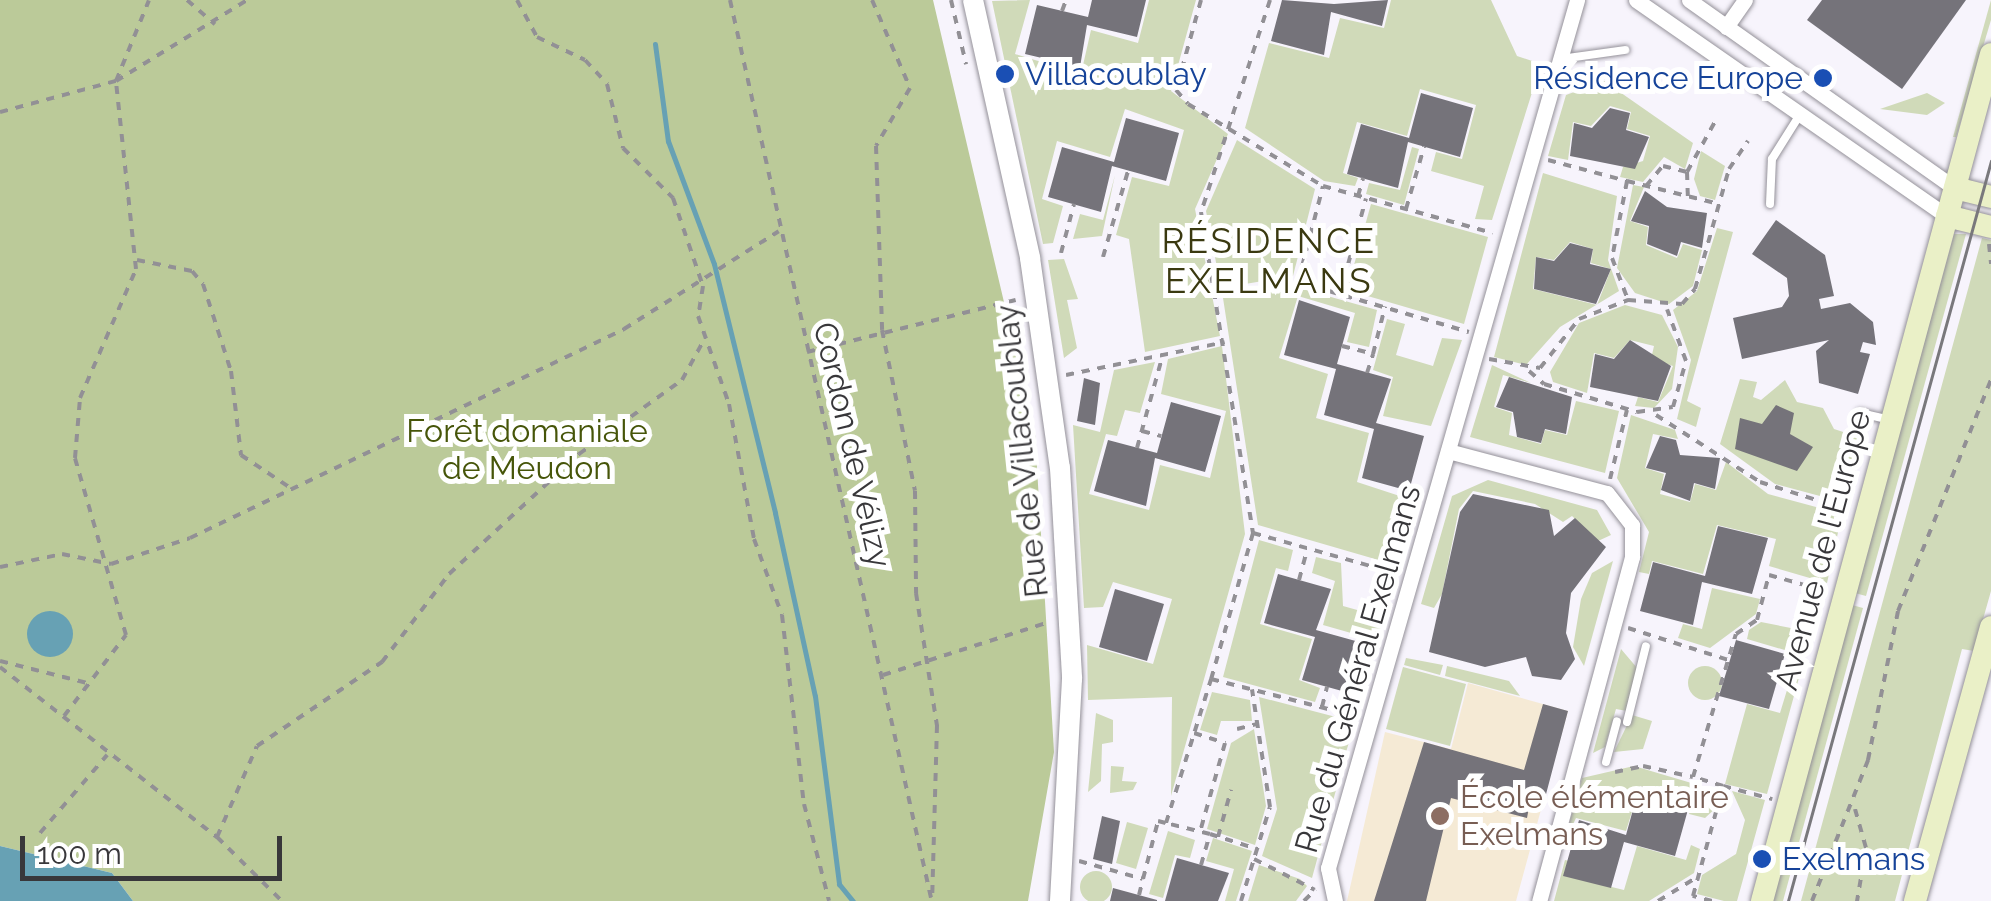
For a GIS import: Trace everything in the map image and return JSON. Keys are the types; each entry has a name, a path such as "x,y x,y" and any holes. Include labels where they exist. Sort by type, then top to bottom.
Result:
{"main road":[{"name":"Avenue de l'Europe","path":"1762,901 1991,54"},
{"path":"1955,188 1991,197"},
{"path":"1947,216 1990,235"},
{"path":"1915,901 1991,628"}],"street":[{"name":"Rue de Villacoublay","path":"973,0 1024,276 1058,611 1064,857 1060,901"},
{"name":"Rue du Général Exelmans","path":"1335,901 1328,868 1556,58 1577,0"},
{"path":"1636,0 1947,216"},
{"path":"1688,0 1955,188"},
{"path":"1726,27 1745,0"},
{"name":"Rue du Général Exelmans","path":"1448,451 1607,494"},
{"path":"1539,901 1635,542 1627,513 1607,494"}],"lane":[{"path":"1556,58 1625,50"},
{"path":"1770,204 1772,159 1800,116"},
{"path":"1860,413 1892,421"},
{"path":"1606,762 1646,646"}],"path":[{"path":"64,716 126,634 111,564 75,458 77,420 137,260 116,81 148,0"},
{"path":"188,0 215,24"},
{"path":"0,112 116,81 215,24 248,0"},
{"path":"517,0 537,37 585,60 607,84 623,148 672,198 703,286 705,336 782,615 804,804 829,901"},
{"name":"Cordon de Vélizy","path":"730,0 932,901"},
{"path":"872,0 910,88 876,146 882,330 915,491 924,666 940,789 932,901"},
{"path":"951,0 970,82"},
{"path":"1062,11 1066,0"},
{"path":"1201,0 1176,90 1234,132 1323,186 1507,236"},
{"path":"1166,823 1212,679 1252,533 1226,342 1201,212 1234,132 1270,0"},
{"path":"1688,196 1687,172 1717,118"},
{"path":"1529,371 1567,327 1628,300 1667,309 1695,289 1719,204 1748,141"},
{"path":"1406,209 1424,146"},
{"path":"1529,156 1719,204"},
{"path":"1646,186 1664,166 1687,172"},
{"path":"1103,257 1128,171"},
{"path":"1358,196 1363,178"},
{"path":"1626,181 1612,258 1628,300"},
{"path":"1298,282 1323,186"},
{"path":"1340,294 1366,198"},
{"path":"1061,253 1074,204"},
{"path":"0,567 62,554 111,564 190,538 703,286 779,231"},
{"path":"1990,235 1991,264"},
{"path":"137,260 192,271 203,284 231,372 240,456 289,487"},
{"path":"1019,299 1024,276 1018,273 1019,299 1022,318"},
{"path":"1216,294 1298,282 1480,335"},
{"path":"807,352 882,330 1019,299"},
{"path":"1367,373 1385,307"},
{"path":"1655,414 1673,406 1686,361 1667,309"},
{"path":"217,837 257,746 382,662 449,574 580,454 682,380 705,336"},
{"path":"1064,367 1065,375 1226,342"},
{"path":"1342,346 1373,354"},
{"path":"1137,448 1163,354"},
{"path":"1474,354 1627,410 1655,414 1760,482 1867,515"},
{"path":"1812,901 1854,807 1898,611 1991,380"},
{"path":"1607,494 1627,410"},
{"path":"1142,431 1161,436"},
{"path":"1252,533 1400,574"},
{"path":"1299,580 1306,550"},
{"path":"1693,777 1736,634 1757,620 1770,575 1845,596"},
{"path":"1054,637 1058,611"},
{"path":"883,675 924,666 1058,611"},
{"path":"1613,623 1728,660"},
{"path":"0,664 91,684"},
{"path":"0,664 7,678 64,716 107,755 217,837 282,901"},
{"path":"0,682 7,678"},
{"path":"1212,679 1369,720"},
{"path":"1322,707 1327,687"},
{"path":"1241,901 1270,807 1252,689"},
{"path":"1236,729 1257,724"},
{"path":"1193,733 1226,743 1200,832"},
{"path":"40,833 107,755"},
{"path":"1607,774 1644,766 1788,804"},
{"path":"1712,901 1694,896 1723,786"},
{"path":"1218,837 1231,790"},
{"path":"1854,807 1866,848 1857,901"},
{"path":"1139,895 1158,820 1257,849"},
{"path":"1200,865 1210,834"},
{"path":"1064,857 1143,879"},
{"path":"1254,859 1302,876 1315,890"},
{"path":"1658,901 1699,876"}],"shaded area":[{"name":"École élémentaire Exelmans","path":"1468,683 1568,711 1516,901 1347,901 1385,732 1451,749"}],"green space":[{"name":"Forêt domaniale de Meudon","path":"0,0 933,0 1035,434 1054,752 1028,901 133,901 112,873 0,846"},
{"path":"1030,0 1015,54 1081,74 1091,30 1138,43 1149,0 1196,0 1171,91 1228,134 1195,209 1220,336 1145,352 1129,239 1116,235 1132,177 1169,186 1184,130 1125,109 1110,157 1057,141 1042,199 1063,206 1053,243 1043,244 992,1"},
{"path":"1391,0 1491,0 1517,56 1541,64 1492,220 1475,219 1484,186 1431,171 1436,152 1462,159 1476,105 1420,89 1407,136 1357,122 1343,173 1358,178 1355,186 1324,181 1245,128 1269,43 1329,58 1340,18 1384,28"},
{"path":"1991,0 1991,20 1953,137"},
{"path":"1604,81 1693,143 1685,169 1664,157 1643,182 1620,177 1623,167 1643,161 1650,136 1627,129 1631,112 1610,106 1591,126 1573,122 1568,160 1548,156 1566,95"},
{"path":"1927,93 1945,103 1927,115 1880,109"},
{"path":"1237,140 1315,189 1293,276 1221,288 1206,211"},
{"path":"1412,147 1419,149 1404,205 1366,194 1369,183 1400,190"},
{"path":"1701,151 1725,166 1715,200 1700,196 1694,179"},
{"path":"1543,173 1617,196 1608,260 1619,291 1597,304 1611,269 1591,263 1593,249 1570,242 1554,260 1536,257 1533,289 1596,305 1560,327 1526,365 1494,357"},
{"path":"1115,175 1102,236 1073,239 1080,214 1103,220"},
{"path":"1633,185 1644,187 1630,221 1648,227 1646,245 1677,258 1683,244 1702,250 1693,286 1669,304 1635,293 1617,268"},
{"path":"1371,204 1488,237 1464,324 1347,290"},
{"path":"1717,228 1733,232 1687,401 1701,408 1696,427 1677,419 1691,360 1673,310 1697,291"},
{"path":"1954,234 1966,234 1866,596 1855,593"},
{"path":"1982,238 1991,240 1991,591 1974,651 1962,649 1895,901 1801,901"},
{"path":"1064,259 1078,299 1067,300 1077,348 1064,358 1048,260"},
{"path":"1299,288 1377,310 1369,347 1347,342 1355,313 1298,296 1279,358 1328,374 1316,418 1369,433 1357,482 1415,501 1399,566 1258,525 1223,298"},
{"path":"1625,305 1662,315 1678,347 1672,389 1654,408 1635,406 1638,397 1658,402 1673,366 1651,359 1654,346 1630,340 1614,358 1594,353 1587,393 1553,382 1550,372 1579,323"},
{"path":"1387,319 1405,324 1396,355 1433,366 1442,338 1462,340 1431,426 1383,416 1393,377 1373,370"},
{"path":"1222,346 1245,534 1171,796 1172,697 1088,700 1087,645 1153,664 1172,599 1113,582 1103,607 1084,608 1073,425 1100,432 1114,370 1155,362 1140,413 1125,410 1117,436 1106,434 1089,494 1149,510 1160,465 1210,478 1226,411 1161,394 1168,359"},
{"path":"1492,365 1531,383 1503,375 1494,407 1512,413 1509,435 1541,444 1545,430 1567,435 1576,401 1619,411 1605,473 1470,437"},
{"path":"1740,379 1757,382 1753,397 1761,400 1785,380 1797,402 1823,408 1834,429 1865,439 1846,503 1775,484 1720,444"},
{"path":"1631,415 1675,430 1678,439 1653,434 1645,468 1664,474 1660,494 1690,502 1695,484 1716,490 1726,462 1768,494 1842,514 1827,583 1769,566 1776,539 1717,525 1703,574 1652,561 1649,574 1639,572 1649,532 1617,478"},
{"path":"1488,480 1597,510 1611,535 1598,541 1572,516 1563,522 1535,504 1473,491 1459,509 1442,594 1434,608 1421,604 1452,496"},
{"path":"1259,540 1293,550 1288,571 1276,568 1260,624 1312,639 1299,680 1320,688 1315,702 1223,677"},
{"path":"1316,557 1341,563 1343,606 1375,615 1387,577 1395,579 1379,641 1323,625 1335,581 1312,573"},
{"path":"1613,561 1584,666 1573,647 1581,599 1592,573"},
{"path":"1712,588 1760,599 1756,614 1710,648 1678,638 1683,624 1702,629"},
{"path":"1806,590 1822,594 1767,794 1725,784 1747,704 1780,713 1798,654 1747,639 1749,630 1761,622 1796,629"},
{"path":"1852,605 1863,608 1783,901 1771,901"},
{"path":"1621,649 1638,669 1627,711 1616,709 1605,747 1593,753"},
{"path":"1406,658 1443,665 1440,675 1404,665"},
{"path":"1447,666 1509,681 1520,696 1445,676"},
{"path":"1705,666 1717,671 1722,683 1717,695 1705,700 1693,695 1688,683 1693,671"},
{"path":"1403,667 1466,684 1450,746 1386,729"},
{"path":"1212,692 1250,700 1252,721 1221,721 1217,735 1200,730"},
{"path":"1259,697 1355,722 1344,759 1329,755 1327,764 1342,768 1312,878 1262,856 1277,809"},
{"path":"1096,713 1113,720 1113,742 1102,744 1101,781 1088,792"},
{"path":"1632,715 1652,721 1643,749 1614,752"},
{"path":"1254,729 1266,806 1255,845 1207,829 1231,743"},
{"path":"1111,766 1124,767 1122,781 1137,782 1133,790 1110,793"},
{"path":"1634,766 1715,790 1717,807 1705,818 1689,814 1692,800 1640,786 1626,831 1576,818 1563,845 1582,778"},
{"path":"1732,791 1765,800 1737,901 1724,901 1697,894 1702,875 1736,854 1745,820"},
{"path":"1127,822 1148,828 1136,869 1116,863"},
{"path":"1168,831 1195,840 1190,858 1175,855 1163,898 1149,894"},
{"path":"1213,838 1252,851 1236,901 1225,901 1234,869 1206,861"},
{"path":"1691,845 1700,849 1694,873 1649,901 1554,901 1565,860 1578,863 1575,878 1624,890 1637,846 1686,860"},
{"path":"1259,865 1300,879 1307,886 1296,901 1248,901"},
{"path":"1096,871 1107,876 1112,887 1107,898 1096,903 1085,898 1080,887 1085,876"}],"water":[{"path":"50,611 66,618 73,634 66,650 50,657 34,650 27,634 34,618"},
{"path":"0,846 112,873 133,901 0,901"}],"building":[{"path":"1092,0 1146,0 1137,37 1087,25 1080,67 1025,54 1037,5 1088,17"},
{"path":"1282,0 1334,4 1388,0 1382,26 1331,12 1324,55 1271,41"},
{"path":"1822,0 1966,0 1902,89 1807,20"},
{"path":"1421,93 1473,108 1460,157 1408,142 1398,188 1347,174 1361,124 1409,138"},
{"path":"1610,108 1630,113 1626,130 1649,137 1635,169 1570,156 1574,123 1592,128"},
{"path":"1126,118 1179,133 1166,181 1112,166 1101,212 1048,197 1062,147 1114,162"},
{"path":"1645,191 1667,207 1707,213 1702,248 1681,242 1677,256 1647,244 1649,226 1631,221"},
{"path":"1776,220 1825,255 1834,296 1819,299 1821,309 1850,303 1873,322 1876,345 1863,342 1860,352 1870,354 1858,394 1819,383 1816,351 1829,340 1742,359 1733,318 1782,307 1789,296 1787,278 1752,254"},
{"path":"1570,243 1593,249 1590,264 1611,269 1596,304 1534,289 1536,257 1554,261"},
{"path":"1299,300 1350,317 1337,364 1391,379 1376,423 1424,436 1409,491 1362,478 1374,429 1324,415 1336,369 1284,355"},
{"path":"1630,340 1671,366 1658,401 1590,387 1595,354 1614,359"},
{"path":"1509,377 1572,397 1566,434 1545,429 1541,443 1517,437 1513,412 1496,407"},
{"path":"1084,378 1100,383 1095,425 1077,421"},
{"path":"1171,402 1221,416 1205,472 1155,458 1146,506 1094,491 1108,440 1157,453"},
{"path":"1776,405 1794,413 1790,434 1813,447 1797,471 1735,449 1740,418 1762,424"},
{"path":"1660,436 1676,440 1680,455 1720,458 1715,489 1694,483 1690,501 1661,490 1666,473 1646,468"},
{"path":"1473,494 1549,510 1554,536 1575,518 1606,547 1571,593 1566,633 1575,659 1561,680 1532,676 1526,657 1485,667 1429,652 1460,512"},
{"path":"1718,526 1768,538 1752,594 1702,582 1693,625 1640,611 1653,562 1705,576"},
{"path":"1278,574 1331,589 1316,630 1370,645 1353,694 1302,680 1315,637 1264,623"},
{"path":"1115,589 1164,604 1147,661 1099,647"},
{"path":"1736,640 1785,654 1769,709 1719,696"},
{"path":"1543,704 1568,711 1545,798 1531,797 1527,818 1451,798 1426,901 1374,901 1424,742 1524,770"},
{"path":"1639,788 1689,806 1675,856 1624,842 1611,888 1563,876 1579,820 1626,835"},
{"path":"1102,816 1120,821 1112,864 1093,859"},
{"path":"1177,858 1229,873 1218,901 1165,901"},
{"path":"1113,888 1157,900 1157,901 1110,901"}],"waterway":[{"path":"655,44 668,141 714,264 775,513 815,696 839,884 853,901"}],"tram line":[{"path":"1788,901 1991,161"}],"place":[{"name":"Villacoublay","path":"1005,74"},
{"name":"Résidence Europe","path":"1823,78"},
{"name":"École élémentaire Exelmans","path":"1440,816"},
{"name":"Exelmans","path":"1762,859"}],"district":[{"name":"RÉSIDENCE EXELMANS","path":"1269,261"}]}
